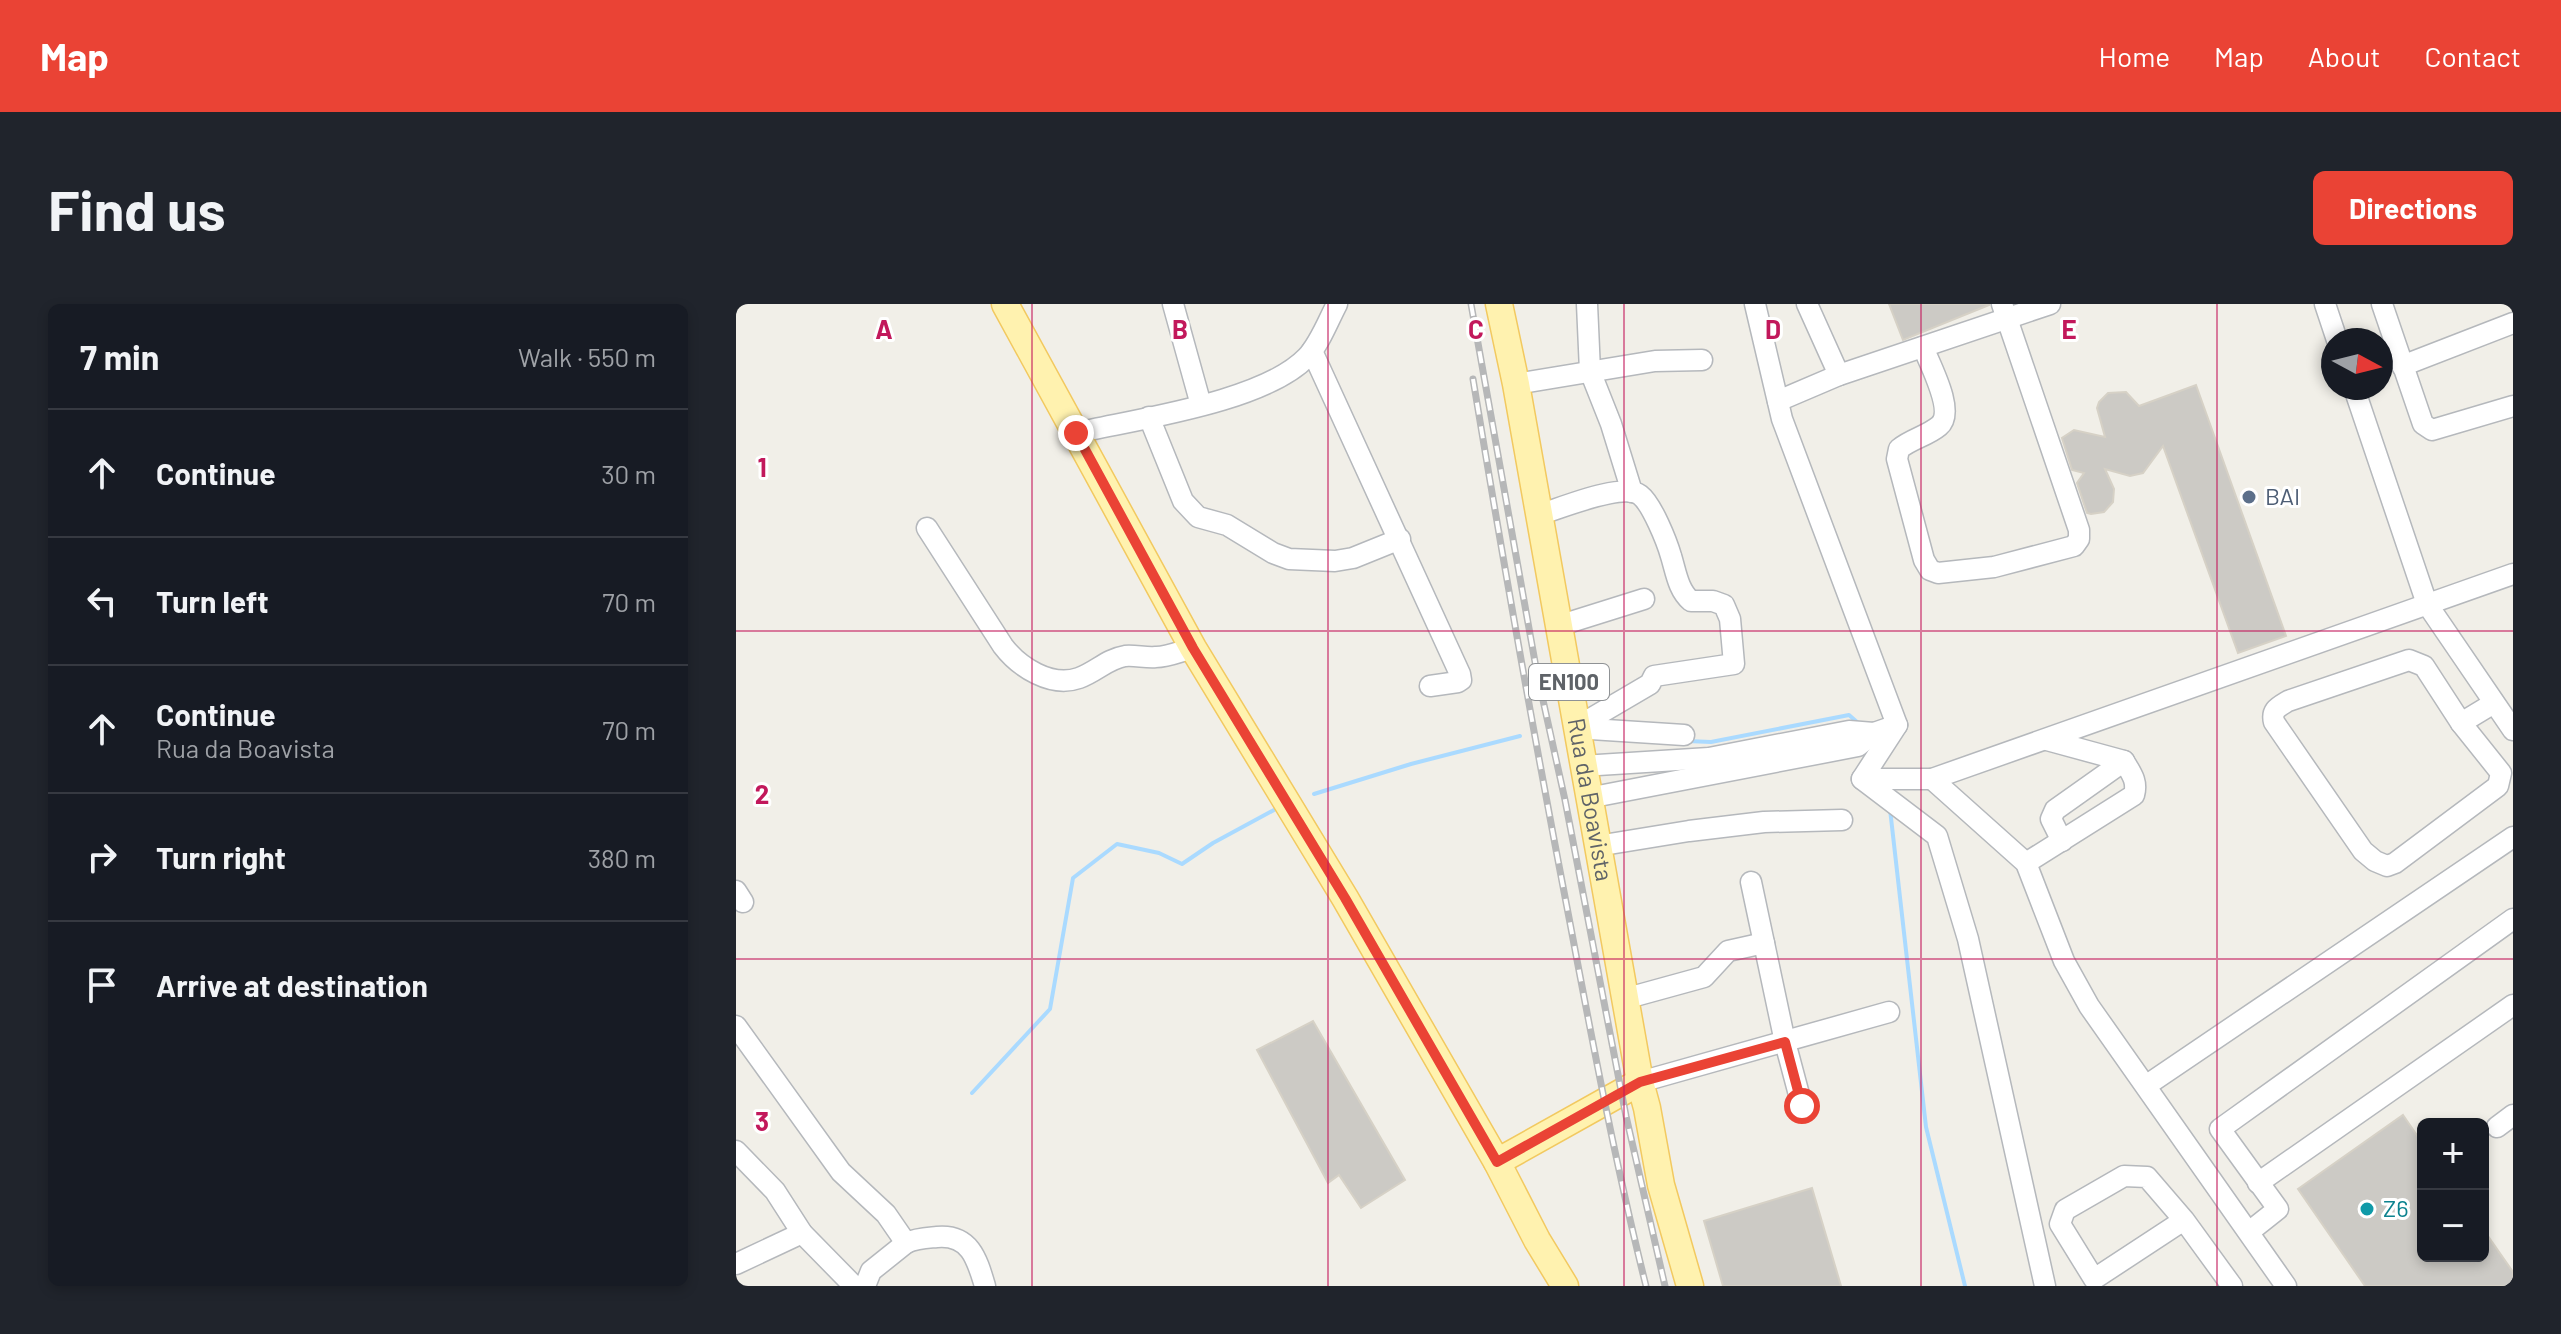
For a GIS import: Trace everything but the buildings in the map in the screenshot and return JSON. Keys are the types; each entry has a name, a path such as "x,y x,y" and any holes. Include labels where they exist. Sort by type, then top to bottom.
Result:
{"main road":[{"path":"1005,304 1193,648 1345,898 1565,1286"},
{"name":"Rua da Boavista","path":"1499,304 1516,384 1638,1072 1661,1185 1690,1286"},
{"path":"1497,1162 1638,1072"}],"street":[{"path":"1173,304 1201,405"},
{"path":"1076,433 1201,405 1253,389 1291,370 1312,351 1337,304"},
{"path":"1587,304 1590,371 1611,424 1632,492"},
{"path":"1755,304 1782,419 1897,725"},
{"path":"1807,304 1839,375"},
{"path":"1778,401 1839,375 1923,347 2005,311 2050,304"},
{"path":"2382,304 2423,424 2432,430 2513,406"},
{"path":"2331,306 2335,328"},
{"path":"1923,347 1941,394 1945,420 1937,428 1899,449 1897,459 1924,560 1930,570 1938,573 1994,567 2074,546 2079,539 2079,530 2005,311"},
{"path":"2402,366 2513,323"},
{"path":"1312,351 1461,676 1458,682 1430,686"},
{"path":"1516,384 1655,361 1702,360"},
{"path":"2358,400 2427,604 2513,730"},
{"path":"1149,417 1183,501 1198,517 1227,525 1289,559 1335,561 1353,558 1400,539"},
{"path":"1538,515 1615,492 1632,492 1642,496 1667,542 1682,592 1691,601 1718,602 1728,610 1734,664 1654,676 1650,684 1575,728"},
{"path":"927,528 1003,646 1014,661 1031,671 1055,680 1067,680 1080,678 1108,661 1126,656 1160,657 1193,648"},
{"path":"1862,779 1932,779 2513,574"},
{"path":"1558,626 1644,599"},
{"path":"2409,660 2424,666 2461,723 2501,773 2498,786 2387,866 2363,851 2274,722 2273,716 2275,709 2288,701 2409,660"},
{"path":"2461,723 2494,703"},
{"path":"1588,798 1858,746 1874,733 1897,725"},
{"path":"1862,779 1897,725"},
{"path":"1575,728 1684,735"},
{"path":"1582,766 1709,758 1849,731 1874,733"},
{"path":"2026,863 2134,795 2135,780 2124,761 2047,740"},
{"path":"2062,841 2051,819 2055,810 2124,761"},
{"path":"1862,779 1937,836 1968,939 2045,1286"},
{"path":"1932,779 2026,863 2064,961 2089,1006 2286,1286"},
{"path":"1597,846 1749,824 1842,820"},
{"path":"2147,1085 2513,837"},
{"path":"1751,882 1802,1106"},
{"path":"2249,1232 2278,1209 2220,1129 2513,919"},
{"path":"1624,999 1704,977 1728,951 1764,943"},
{"path":"2258,1183 2513,1005"},
{"path":"1638,1072 1785,1042 1889,1012"},
{"path":"736,1026 841,1172 886,1214 906,1243"},
{"path":"736,1151 775,1191 802,1233 854,1286"},
{"path":"2184,1220 2094,1279 2060,1224 2065,1210 2124,1176 2147,1177 2184,1220 2226,1285"},
{"path":"736,1264 802,1233"},
{"path":"865,1286 871,1271 906,1243 950,1236 959,1239 976,1257 985,1286"}],"waterway":[{"path":"1687,741 1711,742 1849,715 1857,722"},
{"path":"1314,794 1411,764 1520,736"},
{"path":"1890,809 1926,1127 1965,1286"},
{"path":"972,1093 1050,1009 1073,878 1117,844 1159,853 1182,864 1213,843 1274,810"}],"railway":[{"path":"1471,304 1537,673 1565,800 1626,1116 1665,1286"},
{"path":"1473,379 1579,969 1615,1151 1646,1286"}],"place":[{"name":"BAI","path":"2249,497"},
{"name":"Z6","path":"2367,1209"}],"route":[{"path":"1076,433 1193,648 1345,898 1497,1162 1640,1082 1785,1042 1802,1106"}]}
